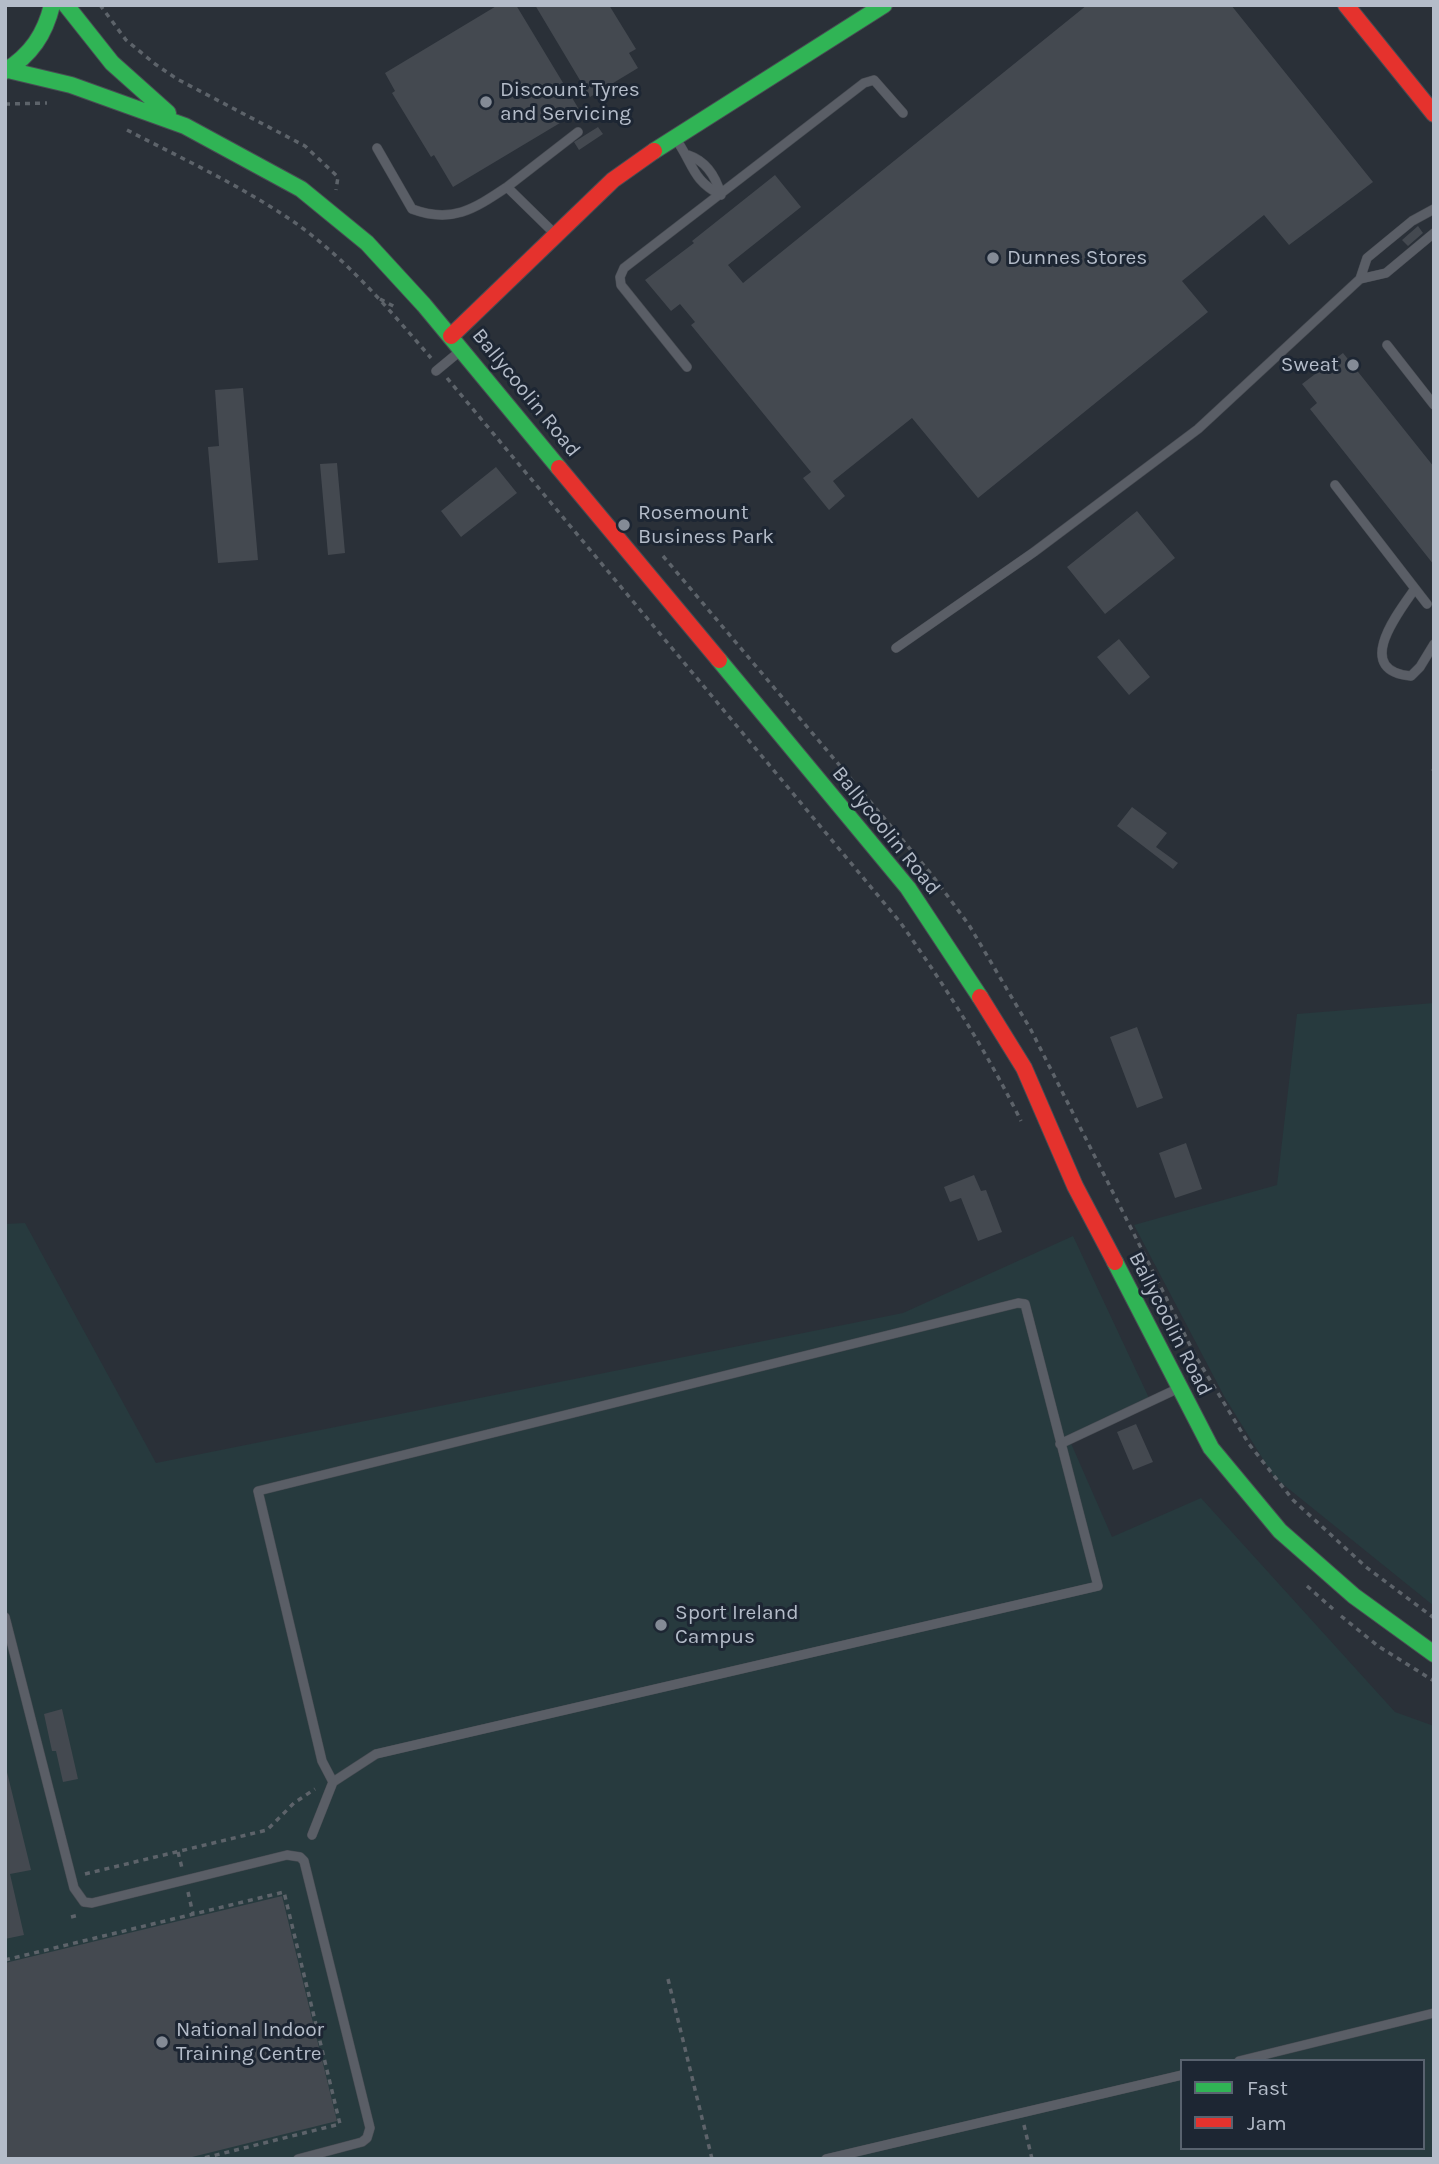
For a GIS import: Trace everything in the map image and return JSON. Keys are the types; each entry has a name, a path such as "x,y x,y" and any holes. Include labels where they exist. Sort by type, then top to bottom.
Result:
{"street":[{"path":"7,71 25,58 38,43 50,19 52,5"},
{"name":"Ballycoolin Road","path":"66,5 82,29 135,87 185,126 300,190 332,213 367,243 457,342 900,878 945,942 1024,1068 1075,1186 1211,1448 1280,1531 1354,1597 1434,1654"},
{"path":"457,342 556,235 613,180 674,137 884,5"},
{"path":"1346,5 1434,114"},
{"name":"Ballycoolin Road","path":"7,71 71,85 185,126"}],"lane":[{"path":"687,367 621,285 620,277 624,268 870,80 874,80 903,113"},
{"path":"377,148 412,209 430,216 454,215 479,205 507,187 578,132"},
{"path":"674,137 688,155 689,166 706,188 721,195"},
{"path":"507,187 556,235"},
{"path":"896,648 1034,552 1198,429 1360,279 1367,258 1412,221 1434,209"},
{"path":"1360,279 1386,273 1434,233"},
{"path":"437,369 457,342"},
{"path":"1387,345 1434,405"},
{"path":"1335,485 1427,604"},
{"path":"1414,590 1384,636 1381,655 1386,666 1398,675 1411,676 1434,644"},
{"path":"312,1835 333,1782 376,1754 1098,1586 1025,1304 1018,1303 258,1491 322,1761 333,1782"},
{"path":"1060,1444 1179,1388"},
{"path":"5,1617 72,1877 84,1902 92,1903 287,1856 295,1856 304,1861 370,2128 362,2143 298,2159"},
{"path":"1247,2059 1434,2013"},
{"path":"827,2159 1180,2075"}],"path":[{"path":"100,5 127,40 155,64 177,79 305,146 338,177"},
{"path":"5,104 50,103"},
{"path":"119,126 221,178 284,215 333,255 393,314 900,922 972,1029 1021,1121"},
{"path":"1306,1585 1378,1646 1434,1681"},
{"path":"72,1877 267,1830 311,1790 333,1782"},
{"path":"5,1960 284,1892 340,2124 200,2159"},
{"path":"71,1917 83,1914"},
{"path":"668,1979 712,2159"},
{"path":"1021,2113 1032,2159"}],"green space":[{"path":"1434,1003 1434,1606 1274,1477 1224,1396 1134,1225 1277,1185 1297,1014"},
{"name":"Sport Ireland Campus","path":"25,1223 156,1463 903,1313 1073,1236 1149,1398 1070,1441 1112,1537 1201,1498 1395,1712 1434,1726 1434,2159 5,2159 5,1224"}],"building":[{"name":"Discount Tyres and Servicing","path":"498,5 516,5 580,111 453,187 434,155 431,157 392,93 395,91 385,73"},
{"path":"535,5 609,5 636,49 629,53 638,68 590,97"},
{"name":"Dunnes Stores","path":"1087,5 1231,5 1373,182 1289,245 1264,215 1182,281 1208,312 978,498 912,418 833,481 845,496 829,510 803,478 811,472 691,325 695,322 680,304 671,311 645,280 775,175 801,207 728,265 743,283"},
{"path":"598,127 603,134 579,150 574,142"},
{"path":"1418,226 1423,233 1408,246 1402,240"},
{"path":"1343,353 1434,467 1434,565 1310,409 1317,403 1302,384"},
{"path":"243,388 258,560 218,563 208,447 219,446 215,390"},
{"path":"337,463 345,553 328,555 320,464"},
{"path":"496,467 517,493 461,537 441,511"},
{"path":"1137,511 1175,558 1105,614 1067,567"},
{"path":"1119,639 1150,677 1129,695 1097,657"},
{"path":"1132,807 1167,833 1156,847 1178,863 1173,869 1117,826"},
{"path":"1137,1027 1163,1098 1137,1108 1110,1037"},
{"path":"1186,1143 1202,1189 1175,1198 1159,1153"},
{"path":"974,1175 981,1191 986,1190 1002,1232 978,1241 961,1198 950,1202 944,1187"},
{"path":"1136,1424 1153,1462 1133,1470 1117,1432"},
{"path":"62,1709 78,1779 63,1782 56,1751 52,1751 44,1714"},
{"path":"5,1764 31,1870 10,1874 24,1935 5,1939"},
{"name":"National Indoor Training Centre","path":"282,1896 337,2121 184,2159 5,2159 5,1963"}],"traffic: fast":[{"path":"5,71 36,43 52,5"},
{"path":"66,5 112,63 168,113"},
{"path":"654,151 884,5"},
{"path":"8,70 71,85 185,126 301,189 367,243 424,305 559,468"},
{"path":"719,660 908,888 980,997"},
{"path":"1115,1262 1211,1448 1280,1531 1354,1596 1434,1654"}],"traffic: jam":[{"path":"1346,5 1434,114"},
{"path":"451,336 613,180 654,151"},
{"path":"559,468 719,660"},
{"path":"980,997 1024,1068 1075,1186 1115,1262"}],"place":[{"name":"Discount Tyres and Servicing","path":"486,102"},
{"name":"Dunnes Stores","path":"993,258"},
{"name":"Sweat","path":"1353,365"},
{"name":"Rosemount Business Park","path":"624,525"},
{"name":"Sport Ireland Campus","path":"661,1625"},
{"name":"National Indoor Training Centre","path":"162,2042"}]}
